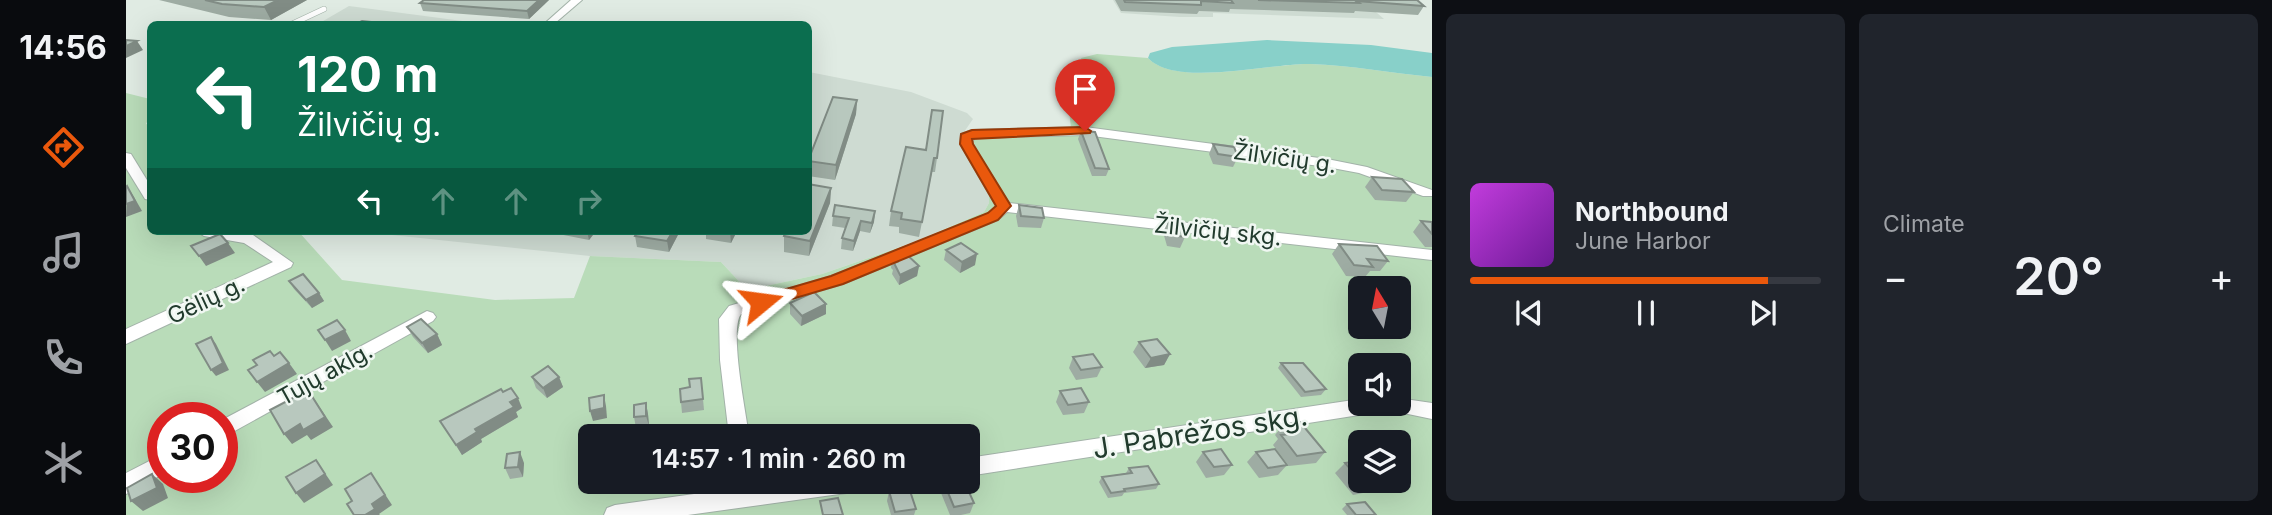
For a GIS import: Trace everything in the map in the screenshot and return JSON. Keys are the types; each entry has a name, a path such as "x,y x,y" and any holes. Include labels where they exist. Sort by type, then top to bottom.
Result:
{"street":[{"path":"553,21 578,0"},
{"name":"Žilvičių g.","path":"1003,206 966,144 966,137 972,134 1085,131 1327,163 1362,170 1428,193"},
{"path":"126,157 147,191"},
{"path":"737,424 729,360 728,319 735,310 837,280 993,217 1003,206"},
{"name":"Žilvičių skg.","path":"1003,206 1432,255"},
{"path":"226,235 248,239 285,263"},
{"name":"Gėlių g.","path":"126,337 285,263"},
{"name":"Tujų aklg.","path":"238,421 427,317"},
{"name":"J. Pabrėžos skg.","path":"980,465 1372,405 1408,406 1432,411"},
{"path":"126,484 147,472"},
{"path":"615,515 721,494"}],"lane":[{"path":"298,21 324,9"}],"shaded area":[{"path":"1113,0 1362,0 1384,19 1213,13 1213,17 1180,17 1121,13"},
{"path":"349,6 462,21 323,21"},
{"path":"812,73 911,92 967,113 973,119 964,132 962,149 989,196 989,203 984,212 914,242 822,274 747,290 721,262 590,256 392,235 812,235"}],"green space":[{"path":"1097,54 1148,58 1162,67 1201,73 1310,64 1432,77 1432,515 126,515 126,93 147,98 147,235 302,235 342,280 495,300 574,298 590,256 721,262 747,290 822,274 915,242 984,212 989,203 989,196 962,149 960,142 964,132 1071,128 1067,92 1083,65 1081,58"}],"water":[{"path":"1267,40 1371,45 1432,53 1432,77 1310,64 1201,73 1161,67 1148,58 1150,53 1172,47"}],"building":[{"path":"205,0 278,0 264,7"},
{"path":"424,0 539,0 527,11 420,3"},
{"path":"1124,0 1231,0 1233,3 1201,1 1201,5"},
{"path":"1258,0 1417,0 1424,6 1356,1 1359,3"},
{"path":"126,40 137,41 126,46"},
{"path":"833,97 857,100 836,165 812,162 812,151"},
{"path":"932,110 943,111 937,158 934,158 922,222 901,219 902,213 891,211 906,147 926,150"},
{"path":"1081,131 1095,132 1109,169 1095,168"},
{"path":"1213,144 1234,147 1238,157 1218,154"},
{"path":"1372,177 1402,179 1414,192 1382,190"},
{"path":"812,185 831,188 810,241 784,236 812,235"},
{"path":"126,187 135,201 126,204"},
{"path":"835,205 875,211 872,223 861,221 854,241 842,238 849,218 833,216"},
{"path":"1019,205 1042,208 1044,218 1021,216"},
{"path":"1421,221 1432,222 1432,234"},
{"path":"1168,222 1180,223 1185,237 1172,235"},
{"path":"218,235 228,243 199,256 191,246"},
{"path":"636,235 671,235 667,241"},
{"path":"961,243 977,254 962,262 946,250"},
{"path":"1339,244 1377,246 1388,261 1367,259 1373,267 1354,265"},
{"path":"904,252 919,266 900,275 894,263 897,262 892,258"},
{"path":"303,274 319,293 306,300 289,281"},
{"path":"814,292 826,304 802,316 790,303"},
{"path":"421,319 437,334 422,343 407,327"},
{"path":"337,320 345,330 325,340 318,330"},
{"path":"211,337 223,363 211,370 196,344"},
{"path":"1157,339 1170,354 1151,358 1139,342"},
{"path":"270,351 274,356 280,352 289,363 257,382 248,370 257,365 253,360"},
{"path":"1093,354 1102,367 1081,370 1073,357"},
{"path":"1281,363 1303,363 1326,389 1305,392"},
{"path":"548,366 559,377 543,388 532,377"},
{"path":"701,378 703,399 681,402 680,389 690,387 689,379"},
{"path":"511,388 518,398 510,402 514,407 475,429 477,432 456,445 440,421 501,389 503,392"},
{"path":"1081,388 1089,402 1068,405 1060,391"},
{"path":"308,390 325,417 303,430 300,424 284,434 270,410"},
{"path":"604,395 604,408 590,411 589,398"},
{"path":"646,403 646,416 634,417 634,405"},
{"path":"1300,422 1325,452 1297,456 1281,435 1291,434 1284,424"},
{"path":"1221,449 1232,465 1214,467 1203,452"},
{"path":"1275,449 1287,465 1268,468 1256,452"},
{"path":"520,452 518,467 505,468 507,454"},
{"path":"316,460 325,474 296,493 286,477"},
{"path":"1148,466 1159,484 1111,493 1102,477 1132,473 1129,468"},
{"path":"371,473 385,495 372,504 375,509 365,515 354,515 347,504 352,501 345,489"},
{"path":"147,477 147,493 131,501 127,488"},
{"path":"890,494 911,494 916,509 895,512"},
{"path":"949,494 970,494 974,503 954,507"},
{"path":"838,498 843,515 823,515 820,501"},
{"path":"1365,502 1376,515 1356,515 1347,504"}],"route":[{"path":"761,302 837,280 993,217 1003,206 966,144 966,137 972,134 1085,131"}]}
